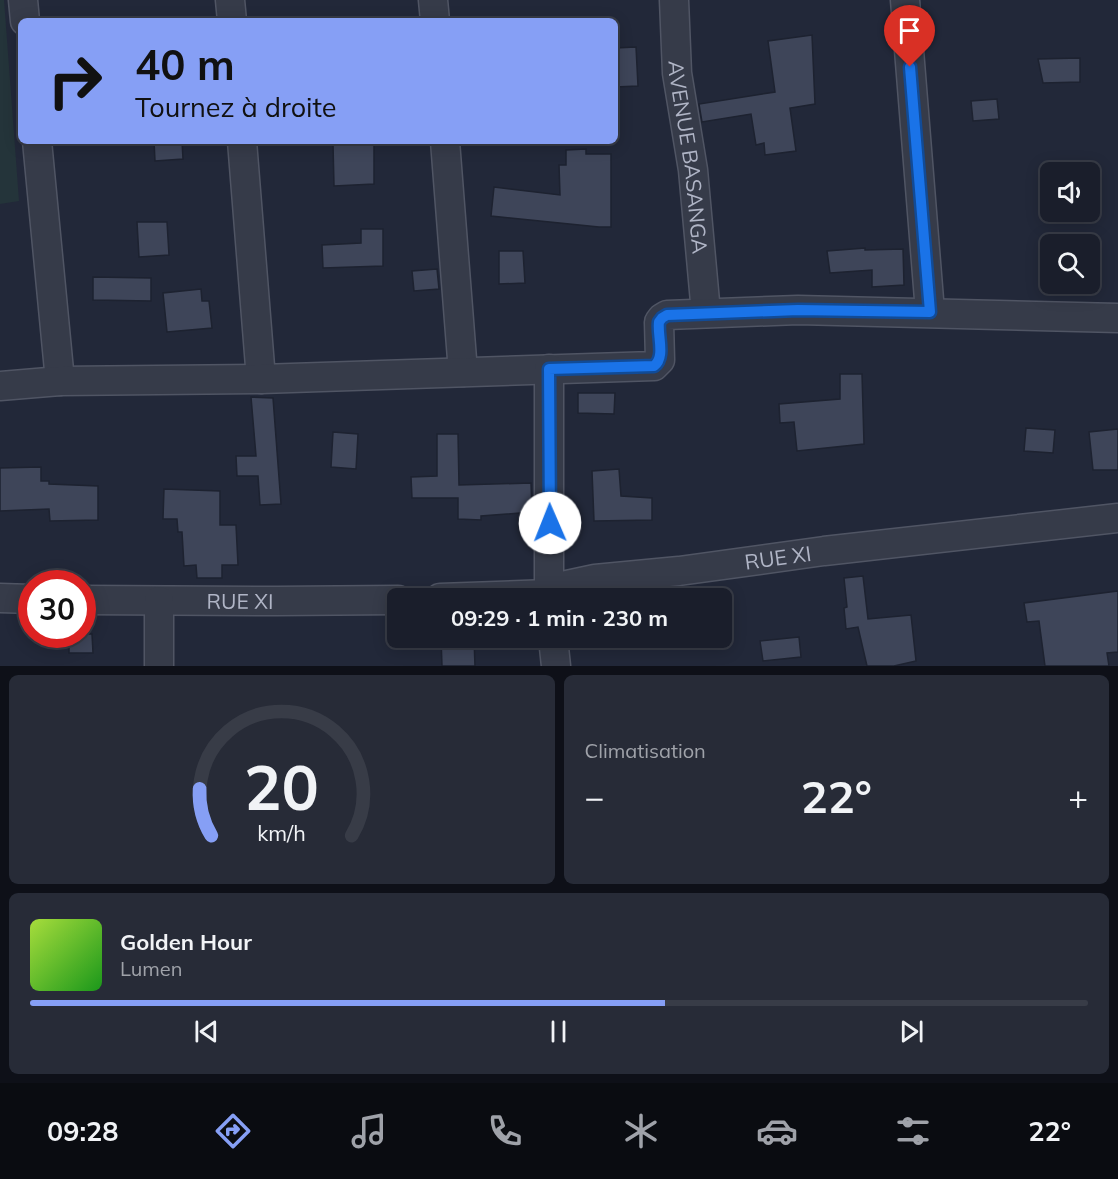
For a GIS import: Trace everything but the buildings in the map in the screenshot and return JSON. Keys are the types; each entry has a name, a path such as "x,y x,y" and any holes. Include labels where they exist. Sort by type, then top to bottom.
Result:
{"street":[{"path":"23,0 25,18"},
{"path":"230,0 232,18"},
{"path":"434,0 435,18"},
{"name":"AVENUE BASANGA","path":"674,0 677,73 693,170 706,313"},
{"path":"905,0 930,312"},
{"path":"37,144 60,381"},
{"path":"242,144 261,379"},
{"path":"444,144 463,372"},
{"path":"0,386 60,381 261,379 654,366 660,360 658,327 662,318 667,315 798,310 1118,318"},
{"path":"549,369 549,588"},
{"name":"RUE XI","path":"562,588 595,579 1118,518"},
{"path":"0,598 18,599"},
{"name":"RUE XI","path":"96,600 387,600"},
{"path":"159,601 159,666"},
{"path":"554,648 556,666"}],"shaded area":[{"path":"0,0 4,0 19,201 0,204"}],"route":[{"path":"550,523 549,369 654,366 660,360 659,322 667,315 798,310 930,312 910,67"}]}
